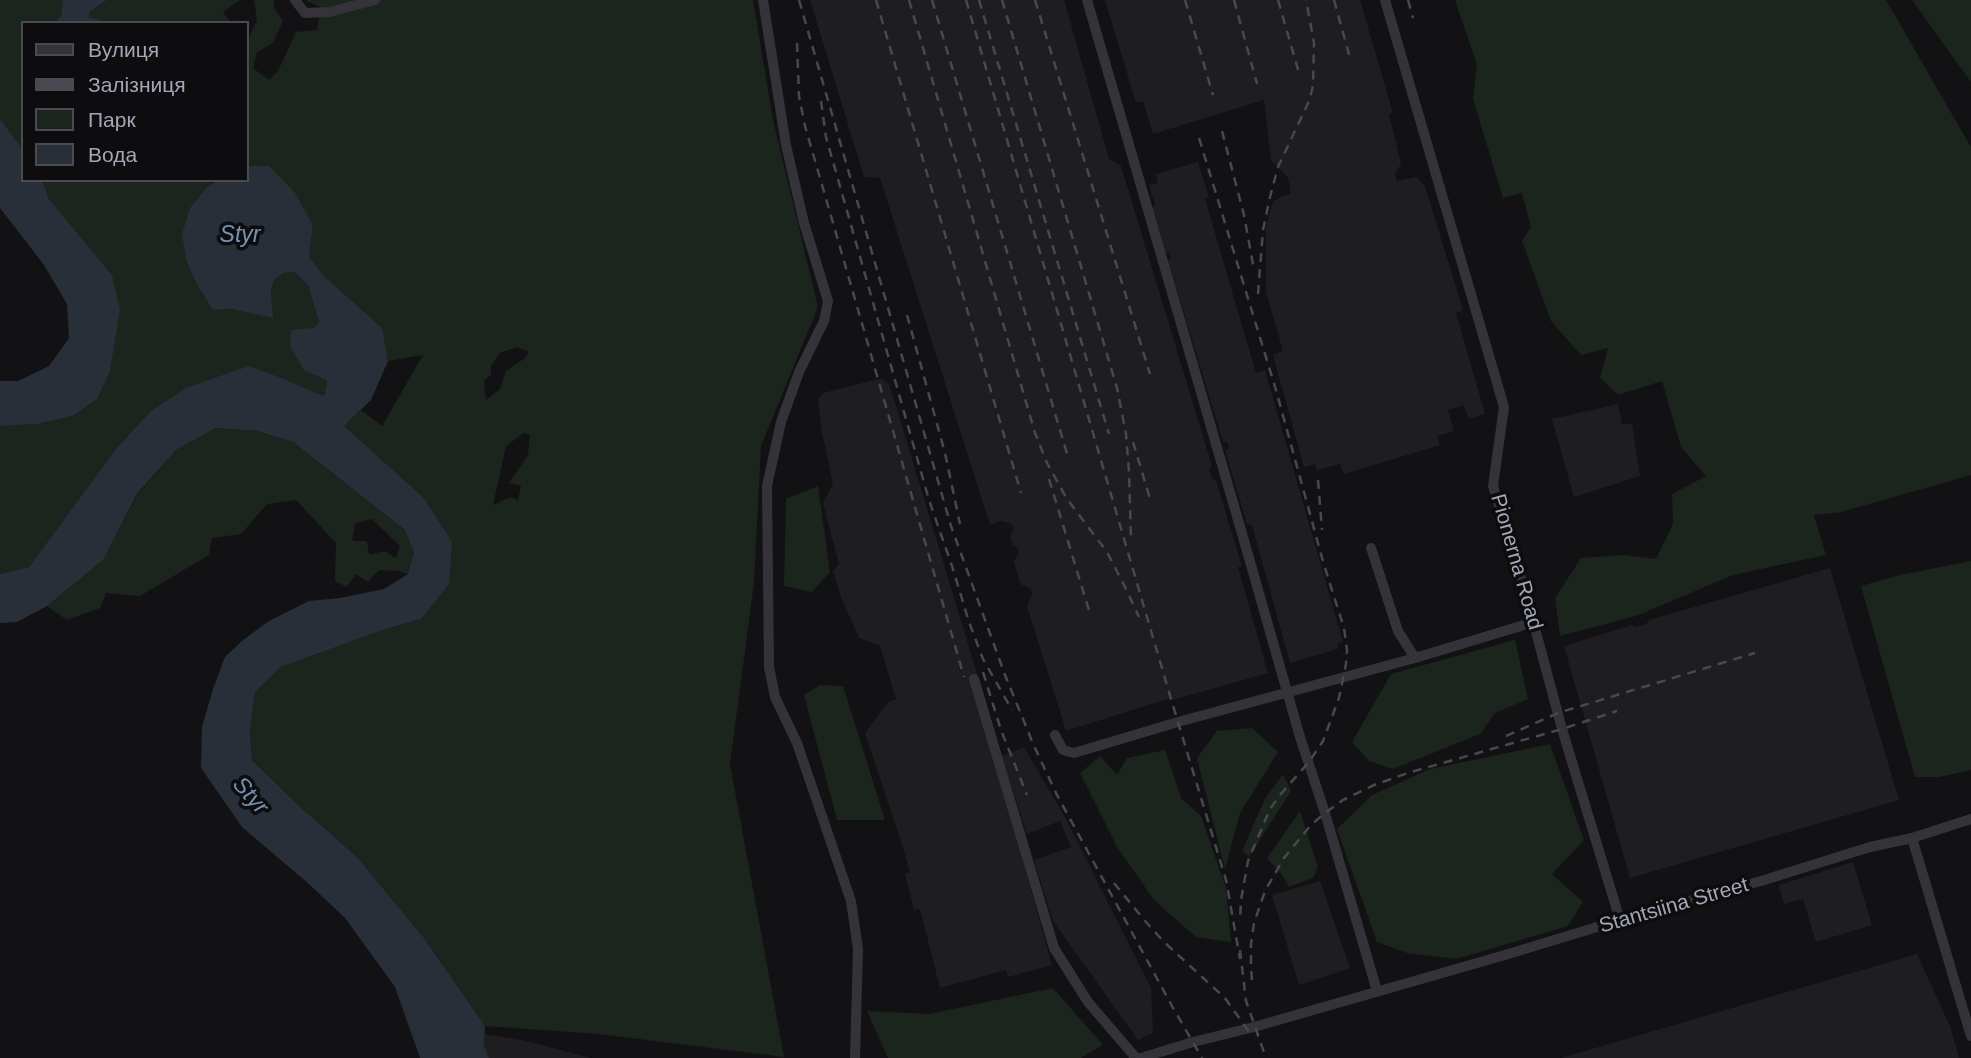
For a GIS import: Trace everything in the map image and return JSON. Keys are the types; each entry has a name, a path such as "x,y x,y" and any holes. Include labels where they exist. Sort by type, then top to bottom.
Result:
{"street":[{"path":"295,0 305,13 330,12 375,0"},
{"path":"763,0 786,145 804,223 828,301 824,321 799,372 780,422 767,486 769,667 775,697 797,743 851,901 858,949 855,1058"},
{"path":"1087,0 1287,693 1377,991"},
{"name":"Pionerna Road","path":"1385,0 1504,407 1493,486 1620,920"},
{"path":"1371,548 1398,631 1415,658"},
{"path":"1055,735 1063,750 1074,753 1534,622"},
{"path":"974,679 1054,948 1088,1002 1139,1058"},
{"name":"Stantsiina Street","path":"1139,1058 1971,819"},
{"path":"1912,838 1971,1036"}],"shaded area":[{"path":"810,0 1064,0 1109,159 1121,166 1212,466 1209,470 1212,480 1216,481 1242,566 1238,567 1268,673 1164,700 1066,731 1027,606 1032,595 1031,589 1020,584 1014,561 1019,553 1010,536 1014,529 1012,524 1001,521 990,525 880,178 864,177"},
{"path":"1105,0 1360,0 1393,113 1389,114 1401,164 1395,173 1397,181 1416,177 1425,186 1463,310 1456,313 1485,414 1469,419 1464,405 1448,410 1454,431 1437,436 1440,445 1344,474 1340,464 1317,470 1315,464 1304,467 1273,355 1283,351 1266,292 1266,227 1273,202 1291,194 1288,178 1271,160 1264,100 1153,134 1143,101 1136,103"},
{"path":"1198,162 1209,197 1205,199 1256,373 1265,370 1343,642 1337,644 1338,649 1290,663 1252,525 1247,524 1225,450 1229,448 1228,444 1223,442 1168,261 1170,253 1165,252 1152,207 1155,205 1149,185 1158,183 1156,174"},
{"path":"883,379 890,386 978,677 1007,805 1052,965 1008,977 1006,970 940,988 920,909 914,910 905,874 910,872 902,844 865,733 888,702 896,699 880,646 859,638 841,597 833,571 839,564 823,503 833,484 818,399 823,393"},
{"path":"1618,404 1622,424 1632,424 1640,476 1574,497 1552,419"},
{"path":"1830,568 1899,800 1630,878 1564,646 1632,625 1637,627 1649,620"},
{"path":"1024,747 1066,819 1151,988 1153,1033 1138,1040 1053,921 1034,860 1071,847 1060,821 1027,834 1002,756"},
{"path":"1853,862 1872,925 1816,942 1803,899 1784,904 1779,885"},
{"path":"1320,881 1350,968 1299,985 1272,895"},
{"path":"1917,954 1950,1026 1959,1058 1561,1058"},
{"path":"485,1034 522,1040 591,1058 489,1058 484,1046"}],"green space":[{"path":"0,0 63,0 61,17 57,21 21,21 21,147 0,119"},
{"path":"107,0 240,0 223,12 230,21 101,21 90,17 89,12"},
{"path":"254,0 274,0 274,8 283,21 273,43 257,52 253,68 269,80 278,71 296,32 317,30 321,7 307,0 753,0 773,120 818,307 761,446 754,583 730,764 784,1057 599,1034 485,1026 424,938 357,857 252,760 250,732 255,692 281,667 421,619 424,498 344,426 361,410 382,426 423,355 388,361 381,328 325,277 309,257 313,225 248,167 248,40 257,20","holes":["517,347 529,352 506,371 500,389 486,400 484,381 491,374 491,366 500,353","524,433 530,435 528,455 509,483 521,486 518,500 510,497 493,505 506,446"]},
{"path":"1455,0 1886,0 1971,147 1971,475 1841,512 1814,515 1826,555 1733,575 1636,616 1560,636 1555,598 1581,558 1623,555 1656,559 1673,524 1672,494 1706,476 1681,447 1662,381 1618,395 1600,378 1608,348 1581,355 1551,321 1522,241 1531,227 1522,193 1503,198 1473,99 1477,65"},
{"path":"1912,0 1971,0 1971,82"},
{"path":"43,182 215,182 207,187 186,260 197,285 213,310 232,309 272,317 272,281 282,273 294,272 308,285 319,322 313,328 304,370 327,381 324,396 284,379 85,492 29,567 0,574 0,426 37,424 73,416 97,399 110,372 113,351 112,275 49,199"},
{"path":"216,428 257,431 293,442 405,530 414,552 408,574 379,570 368,582 356,574 347,587 335,581 336,543 296,500 267,504 241,534 212,538 209,555 140,596 106,593 100,608 67,620 47,606 103,560 137,495 176,450","holes":["372,519 400,546 396,558 384,551 369,555 367,541 352,541 355,523"]},
{"path":"818,486 830,572 812,592 784,586 786,499"},
{"path":"1971,561 1971,770 1939,777 1915,777 1861,586"},
{"path":"1515,640 1528,699 1495,713 1480,734 1393,769 1369,761 1352,742 1391,674"},
{"path":"820,685 843,686 885,820 837,820 804,695"},
{"path":"1252,728 1278,752 1240,813 1225,869 1197,758 1217,731"},
{"path":"1550,744 1584,840 1552,874 1583,902 1568,926 1456,959 1407,953 1377,942 1337,829 1372,795 1430,769"},
{"path":"1165,750 1181,798 1201,816 1226,888 1231,942 1196,937 1154,900 1117,847 1080,773 1100,756 1117,775 1127,758"},
{"path":"1283,774 1291,791 1249,857 1242,851 1265,799"},
{"path":"1300,811 1318,867 1313,878 1289,887 1267,858"},
{"path":"1053,988 1103,1045 1081,1058 888,1058 867,1011 929,1014"}],"water":[{"path":"63,0 107,0 89,12 90,17 101,21 57,21 61,16"},
{"path":"0,119 21,147 21,182 43,182 49,199 112,275 120,310 110,372 97,399 73,416 37,424 0,426 0,381 18,381 49,366 69,338 67,304 44,265 0,208"},
{"name":"Styr","path":"248,166 269,166 295,193 313,225 309,257 325,277 382,328 388,361 371,400 344,426 424,498 452,542 449,584 421,619 281,667 255,692 250,732 252,760 357,857 424,938 485,1026 484,1046 489,1058 420,1058 395,987 345,918 242,827 201,768 202,727 225,657 269,621 309,601 384,589 408,574 414,552 405,530 293,442 257,431 216,428 176,450 137,494 103,560 47,606 17,622 0,623 0,574 29,567 117,448 151,411 188,387 249,366 324,396 327,381 304,370 290,346 291,330 313,328 319,322 308,285 294,272 283,273 273,281 273,318 232,309 213,310 197,285 186,260 182,234 190,208 207,187 215,182 248,182"}],"railway":[{"path":"799,0 951,526 1005,675 1057,795 1202,1058"},
{"path":"876,0 1021,493"},
{"path":"909,0 1035,433 1047,463 1067,499 1107,552 1139,617"},
{"path":"932,0 1068,457"},
{"path":"966,0 1226,880 1240,959"},
{"path":"979,0 1109,434"},
{"path":"1002,0 1117,388 1126,434 1131,538"},
{"path":"1035,0 1150,374"},
{"path":"1185,0 1213,95"},
{"path":"1234,0 1257,84"},
{"path":"1278,0 1299,73"},
{"path":"1258,294 1263,230 1270,197 1278,167 1310,99 1313,85 1314,43 1306,0"},
{"path":"1334,0 1350,58"},
{"path":"1408,0 1413,18"},
{"path":"797,43 799,96 805,126 964,677"},
{"path":"821,101 826,137 929,500 983,659 1012,710"},
{"path":"1222,131 1244,215 1254,270"},
{"path":"1199,138 1276,390 1344,628 1347,650 1339,698 1323,741 1270,809 1248,861 1240,922"},
{"path":"907,315 945,453 960,524"},
{"path":"1133,442 1151,502"},
{"path":"1049,479 1091,617"},
{"path":"1318,480 1322,530"},
{"path":"1506,736 1558,713 1755,653"},
{"path":"983,672 1001,730 1027,795"},
{"path":"1252,980 1251,944 1254,923 1265,891 1284,858 1311,825 1325,813 1343,800 1374,785 1411,772 1617,711"},
{"path":"1114,883 1164,942 1225,998 1252,1036"},
{"path":"1240,950 1246,1001 1266,1058"}]}
